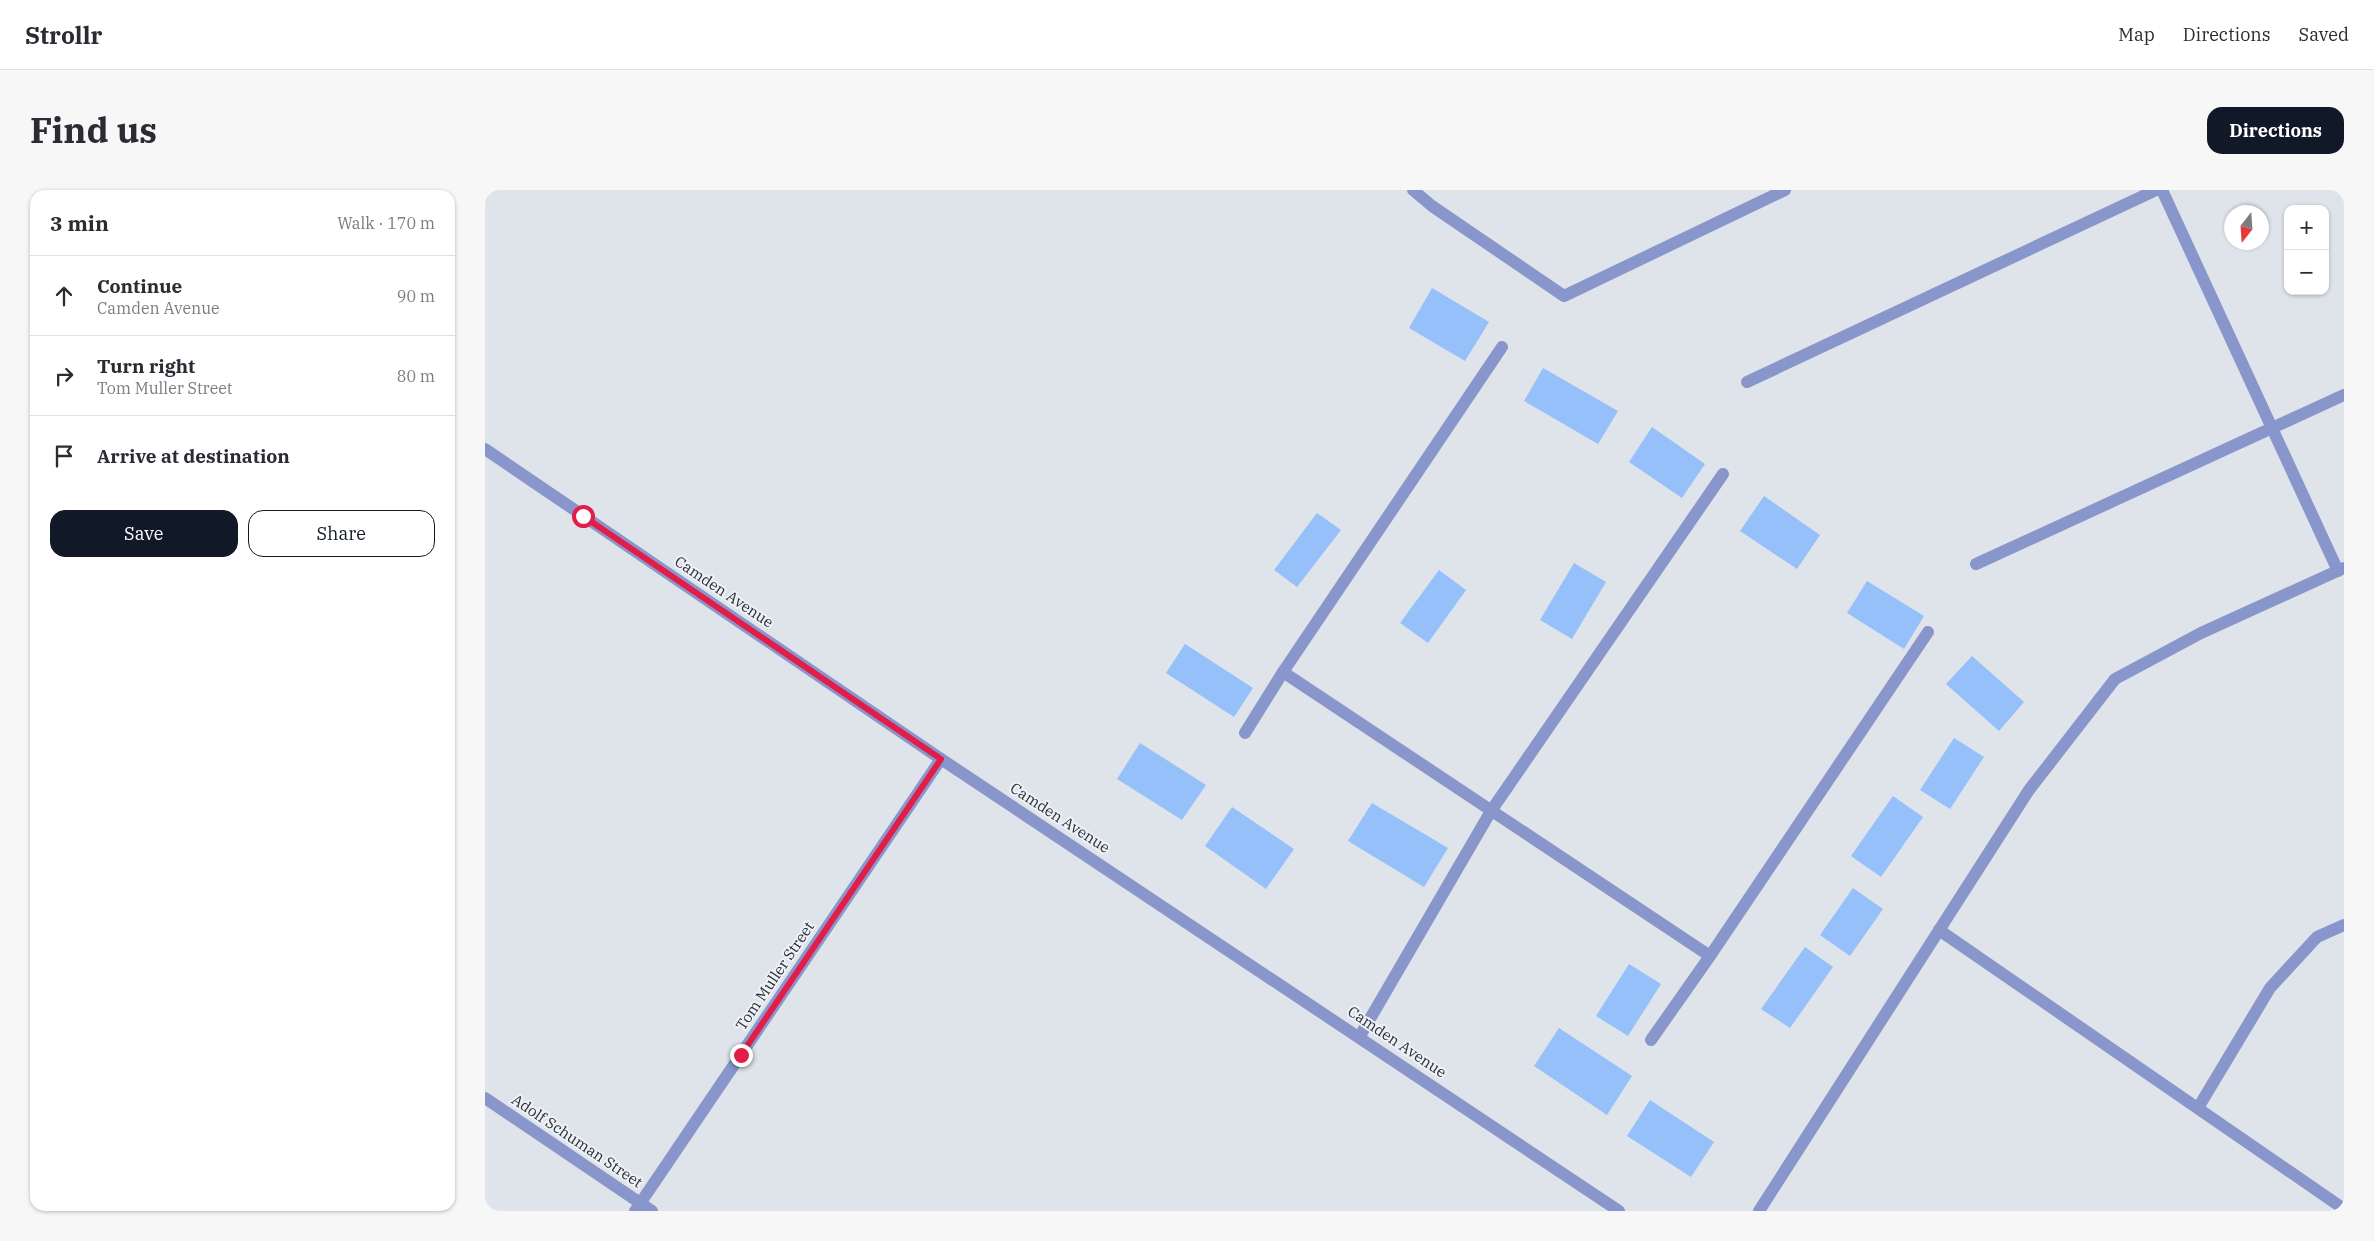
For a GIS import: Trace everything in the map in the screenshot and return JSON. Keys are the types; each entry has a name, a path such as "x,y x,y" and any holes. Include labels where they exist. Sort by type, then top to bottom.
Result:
{"street":[{"path":"1413,190 1432,206 1565,296 1785,190"},
{"path":"1747,382 2155,190"},
{"path":"1759,1211 2029,790 2115,679 2201,633 2341,570 2272,428 2162,190"},
{"path":"1245,733 1283,672 1502,347"},
{"path":"1976,564 2344,395"},
{"name":"Camden Avenue","path":"485,449 941,759 1360,1036 1619,1211"},
{"path":"1360,1036 1491,811 1723,474"},
{"path":"1651,1040 1710,956 1928,632"},
{"path":"1283,672 1710,956"},
{"name":"Tom Muller Street","path":"638,1207 941,759"},
{"path":"2198,1108 2270,988 2317,937 2344,925"},
{"path":"1939,930 2344,1209"},
{"name":"Adolf Schuman Street","path":"485,1098 638,1207 652,1211"}],"building":[{"path":"1432,288 1489,322 1465,361 1409,328"},
{"path":"1543,368 1618,411 1598,444 1524,401"},
{"path":"1652,427 1705,464 1682,498 1629,462"},
{"path":"1764,496 1820,535 1797,569 1740,531"},
{"path":"1317,513 1341,530 1297,587 1274,570"},
{"path":"1574,563 1606,582 1572,639 1540,620"},
{"path":"1439,570 1466,590 1428,643 1400,623"},
{"path":"1867,581 1924,616 1904,649 1847,613"},
{"path":"1185,644 1253,688 1234,717 1166,673"},
{"path":"1972,656 2024,702 1999,731 1946,684"},
{"path":"1954,738 1984,757 1950,809 1920,790"},
{"path":"1140,743 1206,785 1182,820 1117,779"},
{"path":"1893,796 1923,817 1881,877 1851,856"},
{"path":"1372,803 1448,848 1424,887 1348,841"},
{"path":"1232,807 1294,849 1266,889 1205,846"},
{"path":"1853,888 1883,909 1850,956 1820,935"},
{"path":"1805,947 1833,967 1790,1028 1761,1009"},
{"path":"1629,964 1661,984 1628,1036 1596,1016"},
{"path":"1559,1028 1632,1076 1607,1115 1534,1066"},
{"path":"1650,1100 1714,1142 1691,1177 1627,1136"}],"route":[{"path":"583,516 941,759 741,1055"}]}
